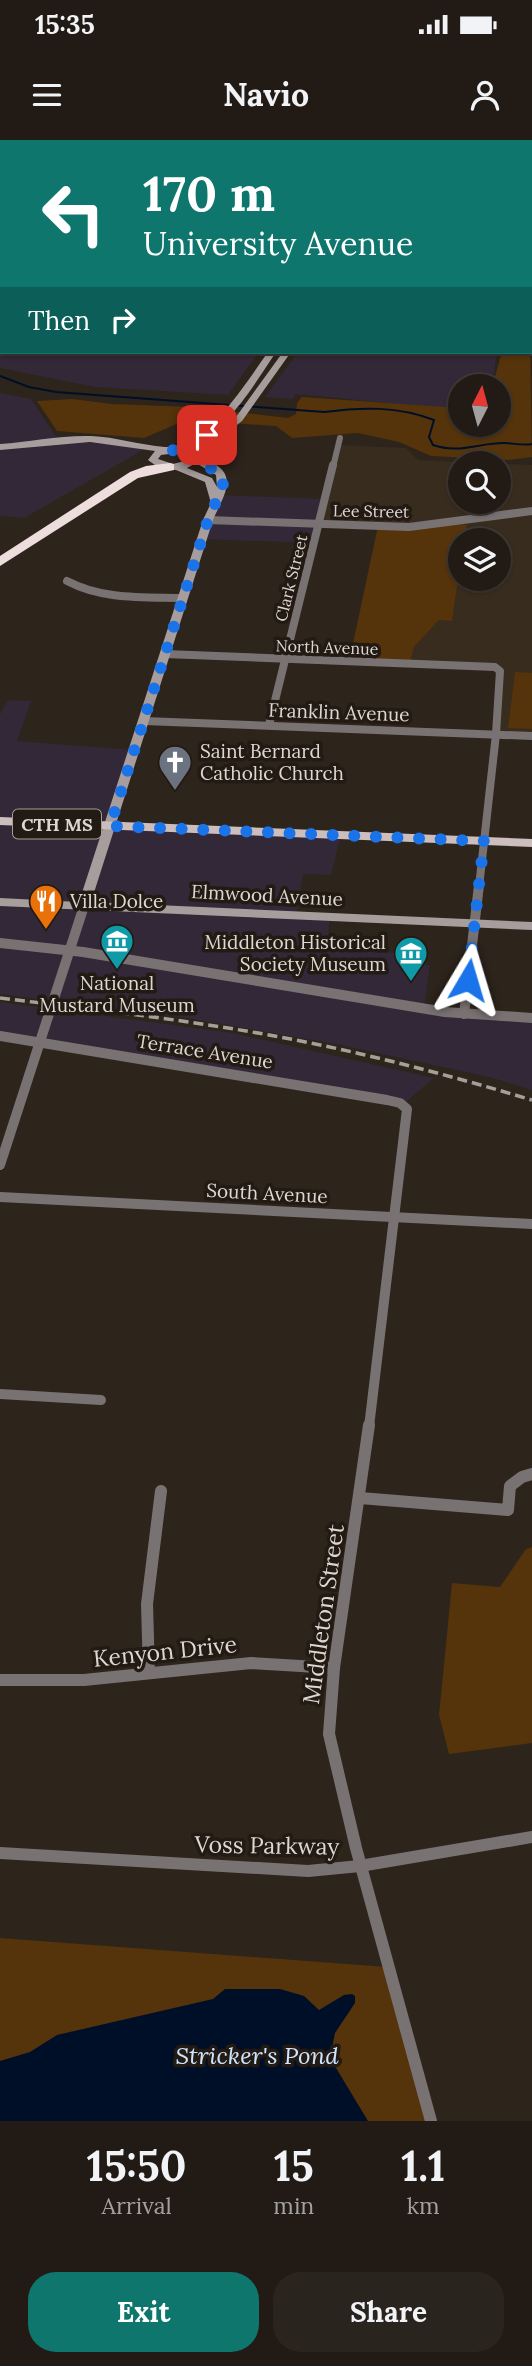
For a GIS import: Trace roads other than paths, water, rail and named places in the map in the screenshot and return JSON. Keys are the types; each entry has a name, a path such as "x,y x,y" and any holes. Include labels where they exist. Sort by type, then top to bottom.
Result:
{"highway":[{"path":"0,562 134,475 146,470 173,467"}],"main road":[{"name":"CTH MS","path":"0,821 532,843"}],"street":[{"path":"153,460 155,455 199,440 230,409 271,354"},
{"path":"173,467 187,465 230,428 286,354"},
{"name":"Clark Street","path":"269,725 341,438"},
{"path":"0,447 103,439 182,450 216,469 222,476 223,486 214,501 0,1165"},
{"path":"73,440 128,445 143,450 159,465 173,467 209,480 213,485 214,501"},
{"name":"Lee Street","path":"208,520 432,526 469,518 532,511"},
{"path":"67,582 102,594 183,598"},
{"name":"North Avenue","path":"164,654 489,667 500,670 496,734"},
{"name":"Franklin Avenue","path":"144,720 532,736"},
{"path":"464,1014 496,734"},
{"name":"Elmwood Avenue","path":"0,902 532,926"},
{"path":"0,943 69,950 464,1014 532,1018"},
{"name":"Terrace Avenue","path":"0,1037 263,1078 402,1105"},
{"name":"Middleton Street","path":"402,1105 407,1109 360,1498 334,1668 329,1734 334,1766 360,1866 431,2121"},
{"name":"South Avenue","path":"0,1197 532,1224"},
{"path":"0,1394 101,1400"},
{"path":"360,1498 508,1510 510,1486 522,1477 532,1474"},
{"path":"149,1673 145,1632 146,1592 161,1490"},
{"name":"Kenyon Drive","path":"0,1680 84,1680 251,1663 334,1668"},
{"name":"Voss Parkway","path":"0,1853 279,1871 360,1866 532,1837"}],"water":[{"name":"Stricker's Pond","path":"225,1989 280,1989 304,1996 319,2010 344,1995 355,1996 355,2003 335,2033 330,2058 368,2121 0,2121 0,2061 30,2052 57,2035 213,1999"}],"waterway":[{"path":"0,376 29,387 56,392 324,412 352,409 393,410 434,420 429,437 433,445 460,448 495,443 532,444"}],"railway":[{"path":"0,998 169,1019 302,1041 401,1064 532,1100"}],"place":[{"name":"Saint Bernard Catholic Church","path":"175,792"},
{"name":"Villa Dolce","path":"46,931"},
{"name":"National Mustard Museum","path":"117,971"},
{"name":"Middleton Historical Society Museum","path":"411,983"}]}
